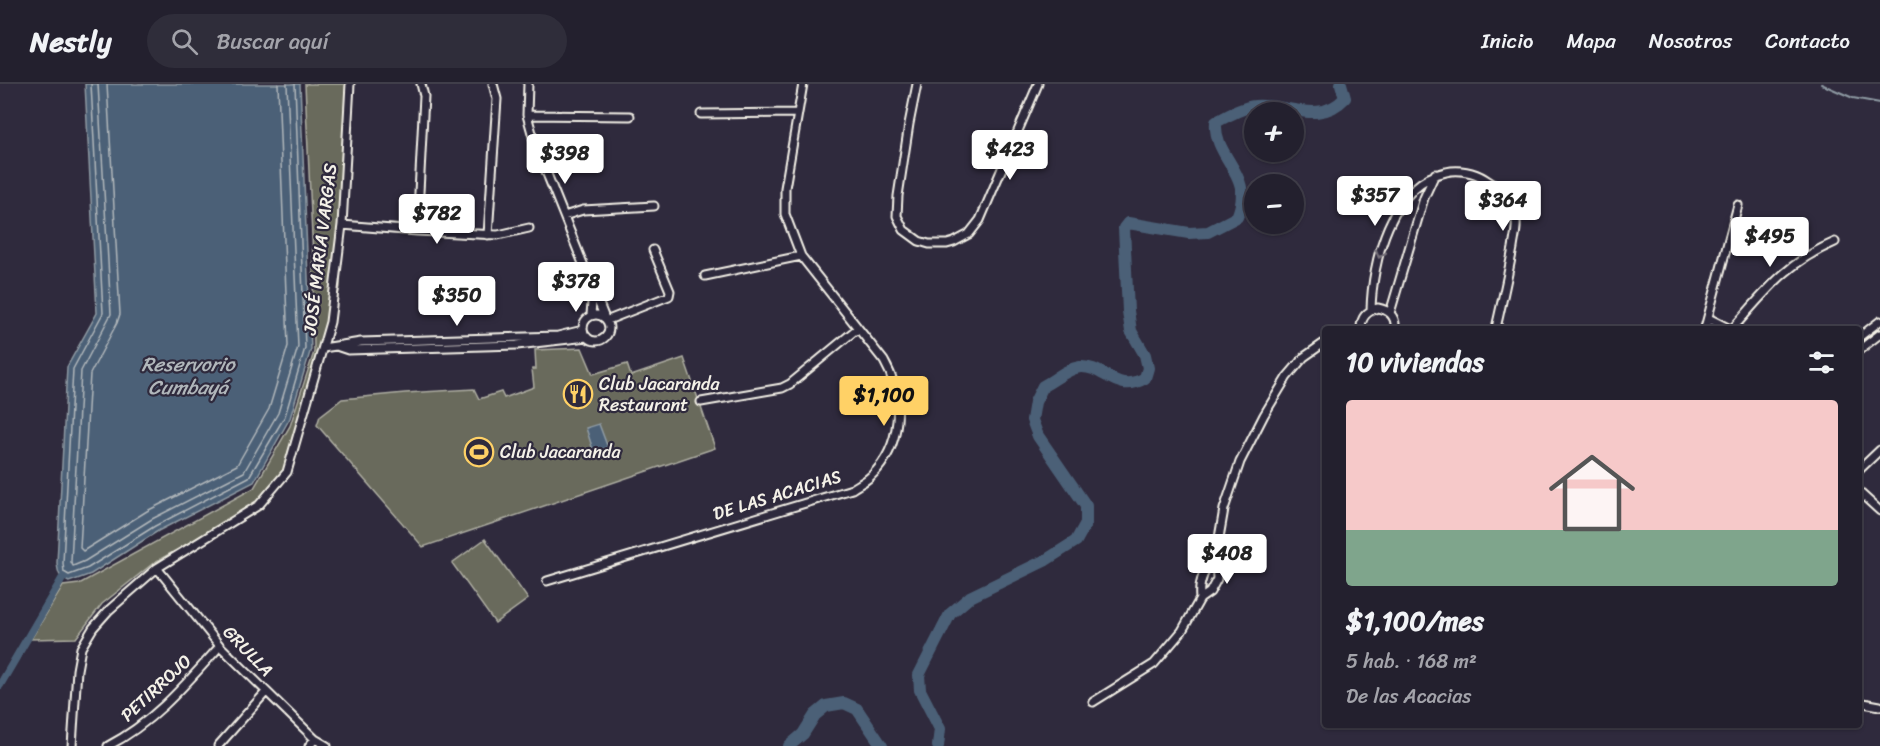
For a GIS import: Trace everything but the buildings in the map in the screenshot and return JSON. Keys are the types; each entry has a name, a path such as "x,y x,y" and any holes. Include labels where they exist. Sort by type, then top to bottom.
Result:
{"street":[{"name":"JOSÉ MARIA VARGAS","path":"72,746 77,670 81,648 86,638 109,610 157,568 259,505 287,472 330,322 342,225 350,84"},
{"path":"417,231 424,96 421,84"},
{"path":"488,235 497,99 494,84"},
{"path":"436,344 517,345 587,337 597,341 603,339 610,330 535,144 527,115 528,84"},
{"name":"DE LAS ACACIAS","path":"547,581 852,489 870,477 886,458 896,437 897,405 891,372 801,256 785,214 784,201 803,84"},
{"path":"917,84 899,186 897,216 904,230 919,241 947,244 969,234 980,220 1038,84"},
{"path":"701,114 797,113"},
{"path":"527,115 630,116"},
{"path":"1371,310 1373,279 1389,225 1399,206 1416,186 1436,174 1455,170 1479,175 1499,187 1512,205 1517,224 1496,326"},
{"path":"1390,313 1424,198 1436,174"},
{"path":"1706,326 1738,205"},
{"path":"564,216 583,210 654,206"},
{"path":"342,225 488,235 506,234 529,228"},
{"path":"1735,326 1780,275 1812,252 1834,242"},
{"path":"587,337 583,330 584,321 591,315 606,318 669,296 670,291 653,250"},
{"path":"705,276 801,256"},
{"path":"591,315 593,286"},
{"path":"1361,326 1363,317 1371,310 1378,308 1390,313 1394,318 1395,326"},
{"path":"1708,318 1724,326"},
{"path":"1862,335 1880,321"},
{"path":"701,402 782,388 790,384 858,328"},
{"path":"323,348 339,347 348,350 558,336 583,330"},
{"path":"1862,348 1880,334"},
{"path":"1200,598 1210,592 1217,579 1216,555 1224,509 1240,462 1287,377 1304,357 1322,344"},
{"path":"1862,467 1880,450"},
{"path":"1862,494 1880,511"},
{"path":"1093,702 1154,664 1182,631 1200,598 1200,582 1204,569 1216,555"},
{"name":"GRULLA","path":"157,568 220,646 315,739 327,746"},
{"name":"PETIRROJO","path":"108,746 153,716 190,680 220,646"},
{"path":"218,746 266,692"},
{"path":"1862,703 1880,706"},
{"path":"309,746 315,739"}],"green space":[{"path":"305,84 347,84 348,87 340,287 319,373 283,473 256,506 155,562 102,604 76,638 31,639 63,586 79,584 254,488 290,426 314,352 313,258"},
{"name":"Club Jacaranda","path":"582,348 593,374 627,364 631,376 684,358 715,448 423,547 317,425 320,416 342,399 474,389 479,399 501,392 504,398 534,387 532,369 536,369 535,350"},
{"path":"485,539 528,599 495,623 452,563"}],"water":[{"name":"Reservorio Cumbayá","path":"85,84 300,84 311,349 290,418 254,482 158,531 91,574 69,582 60,575 57,563 67,367 97,313"},
{"path":"599,424 608,448 594,453 586,428"}],"waterway":[{"path":"938,746 940,729 920,690 919,675 950,614 970,597 1046,560 1076,541 1086,523 1086,506 1038,436 1032,420 1035,402 1043,386 1065,372 1080,367 1096,370 1126,383 1145,378 1148,368 1145,355 1131,331 1128,311 1124,228 1128,223 1189,233 1208,232 1237,217 1241,202 1241,189 1238,178 1221,146 1216,122 1240,110 1255,106 1324,111 1345,98 1341,84"},
{"path":"1821,84 1853,98 1880,103"},
{"path":"0,685 62,579"},
{"path":"789,746 803,734 815,715 826,706 844,703 857,709 882,746"}],"place":[{"name":"Club Jacaranda Restaurant","path":"578,394"},
{"name":"Club Jacaranda","path":"479,452"}]}
